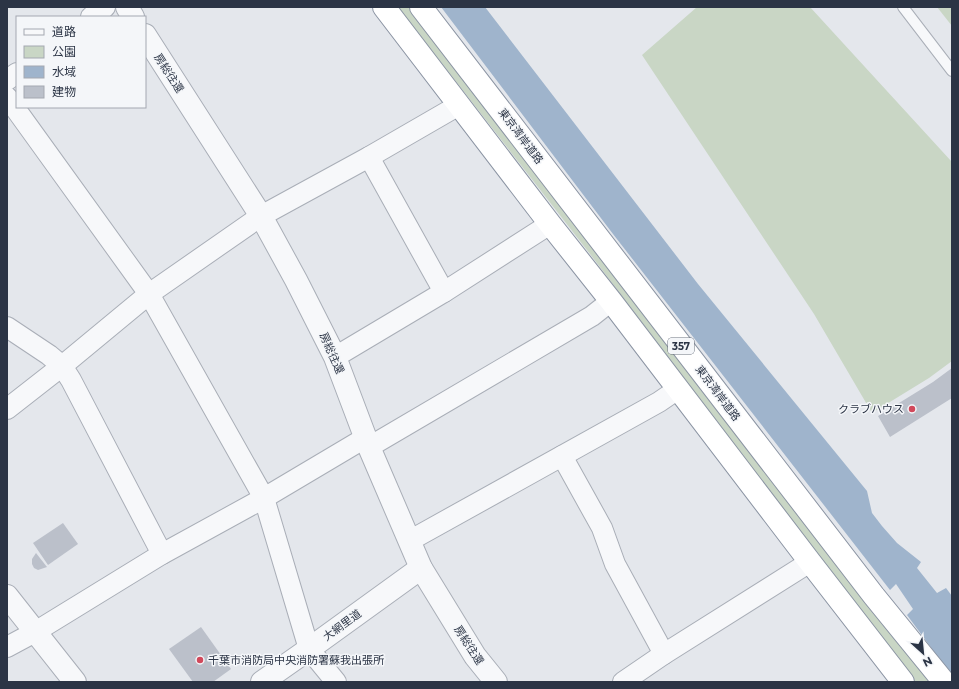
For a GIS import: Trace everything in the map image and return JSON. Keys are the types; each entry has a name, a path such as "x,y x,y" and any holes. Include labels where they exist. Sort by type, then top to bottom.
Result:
{"highway":[{"name":"357","path":"384,7 903,682"},
{"name":"東京湾岸道路","path":"421,7 874,596 944,682"}],"street":[{"path":"92,16 105,7"},
{"path":"127,7 133,16"},
{"name":"房総往還","path":"146,37 261,216 296,280 335,357 367,442 421,568 475,656 496,682"},
{"path":"7,80 16,74"},
{"path":"7,97 149,294 264,498 309,649 336,682"},
{"path":"7,409 149,294 261,216 369,157 459,105"},
{"path":"369,157 444,292"},
{"path":"335,357 444,292 550,224"},
{"path":"7,647 35,632 162,554 367,442 592,316 611,301"},
{"path":"7,327 49,355 62,366 71,380 162,554"},
{"path":"409,541 659,402 678,389"},
{"path":"562,456 602,528 615,564 664,654"},
{"path":"623,682 664,654 810,562"},
{"name":"大網里道","path":"262,682 421,568"},
{"path":"7,596 75,682"}],"lane":[{"path":"903,7 952,71"}],"green space":[{"path":"398,7 412,7 932,682 915,682 590,254"},
{"path":"697,7 810,7 952,162 952,361 929,378 872,413 814,314 642,55"},
{"path":"937,7 952,7 952,26"}],"water":[{"path":"441,7 485,7 698,284 867,491 872,513 882,526 897,543 921,562 917,568 937,593 946,588 952,596 952,676 907,615 913,609 896,584 890,590 613,234"}],"building":[{"name":"クラブハウス","path":"952,368 952,398 890,437 878,416 933,382"},
{"path":"63,523 78,544 48,565 33,543"},
{"path":"36,553 47,567 38,570 34,568 32,559"},
{"path":"201,627 231,669 213,682 193,682 169,649"}],"place":[{"name":"クラブハウス","path":"912,409"},
{"name":"千葉市消防局中央消防署蘇我出張所","path":"200,660"}]}
